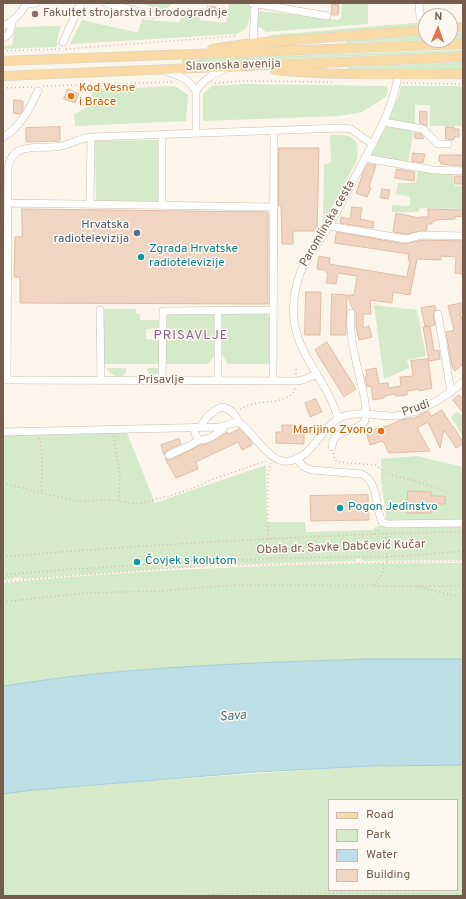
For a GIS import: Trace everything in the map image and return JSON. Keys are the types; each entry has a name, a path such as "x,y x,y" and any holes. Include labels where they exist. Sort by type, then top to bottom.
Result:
{"main road":[{"path":"191,54 227,46 253,43 418,31"},
{"name":"Slavonska avenija","path":"3,62 463,44"},
{"name":"Slavonska avenija","path":"3,76 463,57"},
{"path":"248,66 306,73 397,79 463,74"}],"street":[{"path":"3,38 9,34 12,23 26,3 36,3"},
{"path":"63,42 81,3"},
{"path":"106,3 152,15"},
{"path":"253,43 254,3 328,16"},
{"path":"3,26 12,23"},
{"path":"196,133 197,89 206,79 229,67"},
{"path":"160,69 184,78 197,89"},
{"name":"Paromlinska cesta","path":"338,419 333,404 298,341 294,322 293,302 299,275 306,261 329,226 384,122 397,79"},
{"path":"3,137 18,125 38,91"},
{"path":"384,122 423,129 438,144 448,144"},
{"path":"5,380 8,167 11,156 15,152 26,148 63,146 79,139 91,137 346,128 357,132 372,144"},
{"path":"273,381 274,131"},
{"path":"162,134 162,205"},
{"path":"90,204 91,137"},
{"path":"365,158 434,170 463,171"},
{"path":"8,203 274,206"},
{"path":"329,226 406,239 422,235 463,236"},
{"path":"100,310 101,381"},
{"path":"162,381 163,311 273,310"},
{"path":"218,311 218,381"},
{"path":"332,448 334,440 342,432 362,424 365,414 364,395 351,334 351,313"},
{"path":"438,314 451,392"},
{"name":"Prisavlje","path":"5,380 296,381 303,380 317,374"},
{"name":"Prudi","path":"338,419 351,415 365,414 394,416 402,415 440,400 463,382"},
{"path":"198,440 195,434 198,427 209,414 218,409 225,408 233,413 238,422 243,424 273,457 284,461 296,458 310,449 338,419"},
{"path":"3,432 225,426 238,422"},
{"path":"169,455 198,440 203,440 219,432 225,426"},
{"path":"296,458 304,467 312,470 362,474 366,476 373,484 382,522 387,524 463,523"}],"path":[{"path":"3,52 236,36"},
{"path":"397,79 463,84"},
{"path":"197,89 214,83 244,81 336,82"},
{"path":"3,88 175,82"},
{"path":"233,413 253,404 264,404 288,397 293,394 296,381"},
{"path":"114,430 116,454 120,473 119,502"},
{"path":"38,432 41,445 42,480 40,493"},
{"path":"332,448 334,457 338,462 375,465 390,475 416,481 447,492"},
{"path":"3,483 77,501 108,500 138,504 194,488 216,478 258,464 273,457"},
{"path":"268,539 268,473 269,465 273,457"},
{"path":"386,530 387,563"},
{"path":"3,557 76,550 268,539 463,532"},
{"name":"Obala dr. Savke Dabčević Kučar","path":"3,575 192,562 286,558 407,556 463,551"},
{"name":"Obala dr. Savke Dabčević Kučar","path":"3,582 206,566 463,561"},
{"path":"373,585 383,574 383,563"},
{"path":"3,602 85,593 160,591 237,585 463,585"},
{"path":"412,585 463,598"},
{"path":"181,896 254,892 463,895"}],"green space":[{"path":"139,3 171,3 170,6 163,10"},
{"path":"229,3 243,3 251,6 247,26 241,32 236,34 70,44 82,20 135,32 138,32 142,19 179,22 183,15 198,13 200,20 226,23"},
{"path":"342,3 368,3 368,24 267,32 260,27 258,28 258,11 337,20 341,18"},
{"path":"418,23 418,27 271,38 267,37 271,35"},
{"path":"61,26 57,41 58,44 55,47 3,49 3,46 12,45 15,27"},
{"path":"458,32 463,32 463,39 458,39"},
{"path":"418,36 418,41 346,43 345,41"},
{"path":"463,50 463,52 182,63 182,59"},
{"path":"463,62 463,69 346,68 349,67"},
{"path":"243,84 384,86 387,87 388,90 386,97 362,112 339,116 203,121 203,94 212,86"},
{"path":"175,86 188,95 186,121 75,126 74,114 88,107 92,90"},
{"path":"401,86 463,86 463,126 430,126 430,105 415,105 415,124 388,120 399,96"},
{"path":"387,124 414,129 408,163 371,155"},
{"path":"330,135 344,135 353,138 356,142 358,152 357,160 323,225 324,164 331,163"},
{"path":"159,140 160,202 96,203 95,141"},
{"path":"418,170 453,173 454,186 463,186 463,209 420,208 418,212 392,212 392,205 410,206 410,197 396,194 398,183 416,183"},
{"path":"374,305 417,310 426,356 407,360 409,368 384,379"},
{"path":"104,309 136,309 136,313 140,314 140,320 159,320 159,328 146,329 146,339 159,340 159,363 104,364"},
{"path":"216,313 215,355 208,364 166,364 167,315"},
{"path":"222,313 265,313 269,316 270,364 228,364 221,355"},
{"path":"106,368 126,368 126,373 123,376 115,375"},
{"path":"147,368 157,368 159,371 153,376 148,373"},
{"path":"457,412 463,416 463,437 451,417"},
{"path":"127,433 155,503 266,465 267,522 305,522 306,532 373,530 377,526 463,525 463,560 363,561 362,559 357,559 356,561 221,565 220,563 217,563 216,565 21,579 20,577 3,580 3,435"},
{"path":"417,456 463,467 463,523 387,524 381,480 381,459"},
{"path":"463,563 463,659 301,661 138,670 92,674 3,686 3,583 233,567"},
{"path":"441,764 463,765 463,896 3,896 3,794 33,790 288,771"}],"water":[{"name":"Sava","path":"367,659 463,659 463,765 373,766 255,772 33,790 3,794 3,686 82,675 162,668"}],"building":[{"path":"332,4 339,5 338,15 332,15"},
{"path":"208,6 216,7 214,15 206,14"},
{"name":"Kod Vesne i Brace","path":"68,89 79,94 75,103 64,99"},
{"path":"14,100 23,101 23,110 20,114 14,113"},
{"path":"420,111 427,112 427,126 420,123"},
{"path":"60,127 60,141 26,142 26,128"},
{"path":"446,127 454,127 454,129 459,129 459,137 454,137 454,140 446,139"},
{"path":"415,133 421,134 423,139 415,138"},
{"path":"279,148 319,148 317,231 293,231 293,244 282,244 281,206 279,206"},
{"path":"413,153 425,154 423,163 412,161"},
{"path":"440,155 463,155 463,166 441,164 439,161"},
{"path":"368,164 376,165 369,187 371,188 367,197 356,193"},
{"path":"397,169 415,172 414,181 395,178"},
{"path":"455,176 463,176 463,184 455,184"},
{"path":"382,189 390,190 388,199 381,198"},
{"path":"352,207 362,208 360,219 374,222 373,228 340,223 341,217 350,219"},
{"name":"Zgrada Hrvatske radiotelevizije","path":"22,209 268,212 268,304 20,303 20,277 14,277 15,237 22,237"},
{"path":"428,209 463,210 463,217 455,216 455,219 432,221 432,224 427,224 427,230 406,234 393,232 396,213 419,218 428,217"},
{"path":"337,232 405,244 423,240 463,241 462,274 455,273 456,257 441,256 441,260 417,259 410,295 393,292 392,303 370,300 371,314 363,314 363,328 369,326 372,337 359,340 356,326 356,311 352,308 348,295 354,295 357,276 338,273 336,284 326,283 328,274 324,270 317,269 319,256 330,258 329,264 407,277 410,260 408,260 409,254 335,243"},
{"path":"306,292 321,292 320,335 305,335"},
{"path":"332,294 347,295 346,335 331,335"},
{"path":"463,303 463,312 460,313 463,324 463,364 455,371 452,367 446,332 454,330 448,306"},
{"path":"435,306 436,310 433,314 435,325 430,326 434,351 439,350 440,359 429,361 423,327 429,326 425,326 421,308"},
{"path":"327,342 356,389 344,397 315,350"},
{"path":"428,359 432,388 419,391 418,389 407,391 407,395 396,396 395,394 373,400 371,386 367,387 365,377 367,376 366,370 376,368 379,384 388,383 389,388 401,386 400,377 413,376 411,361"},
{"path":"459,395 463,400 463,413 453,400"},
{"path":"316,399 322,412 310,417 305,403"},
{"path":"442,410 463,442 463,444 456,448 444,430 440,448 428,422 417,428 430,451 389,453 383,441 370,445 366,432 390,425 400,420 414,418 428,411 431,416"},
{"path":"282,425 295,425 294,434 304,434 304,444 276,443 276,432 282,432"},
{"path":"240,429 250,440 252,445 242,450 238,442 196,462 198,469 176,478 165,458 171,460 200,445 207,444 215,440 227,432 228,434"},
{"path":"179,439 181,444 167,450 164,455 161,445"},
{"path":"408,491 431,492 431,496 445,496 445,504 431,504 431,513 408,513"},
{"name":"Pogon Jedinstvo","path":"368,495 369,520 311,521 310,496"}],"place":[{"name":"Fakultet strojarstva i brodogradnje","path":"35,14"},
{"name":"Kod Vesne i Brace","path":"71,96"},
{"name":"Hrvatska radiotelevizija","path":"137,233"},
{"name":"Zgrada Hrvatske radiotelevizije","path":"141,257"},
{"name":"Marijino Zvono","path":"381,431"},
{"name":"Pogon Jedinstvo","path":"340,508"},
{"name":"Čovjek s kolutom","path":"137,562"}],"district":[{"name":"PRISAVLJE","path":"191,336"}]}
